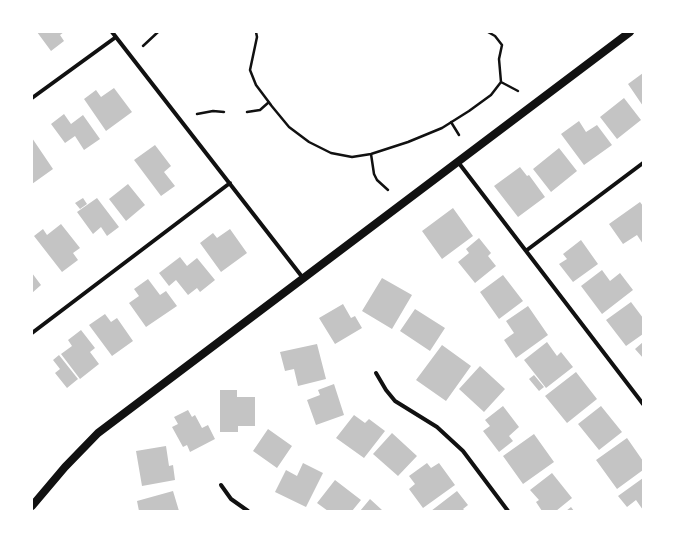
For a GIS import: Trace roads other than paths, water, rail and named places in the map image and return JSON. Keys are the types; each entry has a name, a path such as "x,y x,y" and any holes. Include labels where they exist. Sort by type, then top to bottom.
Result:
{"main road":[{"path":"32,506 64,467 98,433 630,32"}],"street":[{"path":"112,32 303,278"},
{"path":"32,98 116,37"},
{"path":"458,162 527,250 643,404"},
{"path":"527,250 643,163"},
{"path":"32,333 230,183"},
{"path":"376,373 386,390 395,401 437,427 463,451 508,511"},
{"path":"221,485 231,498 248,511"}]}
